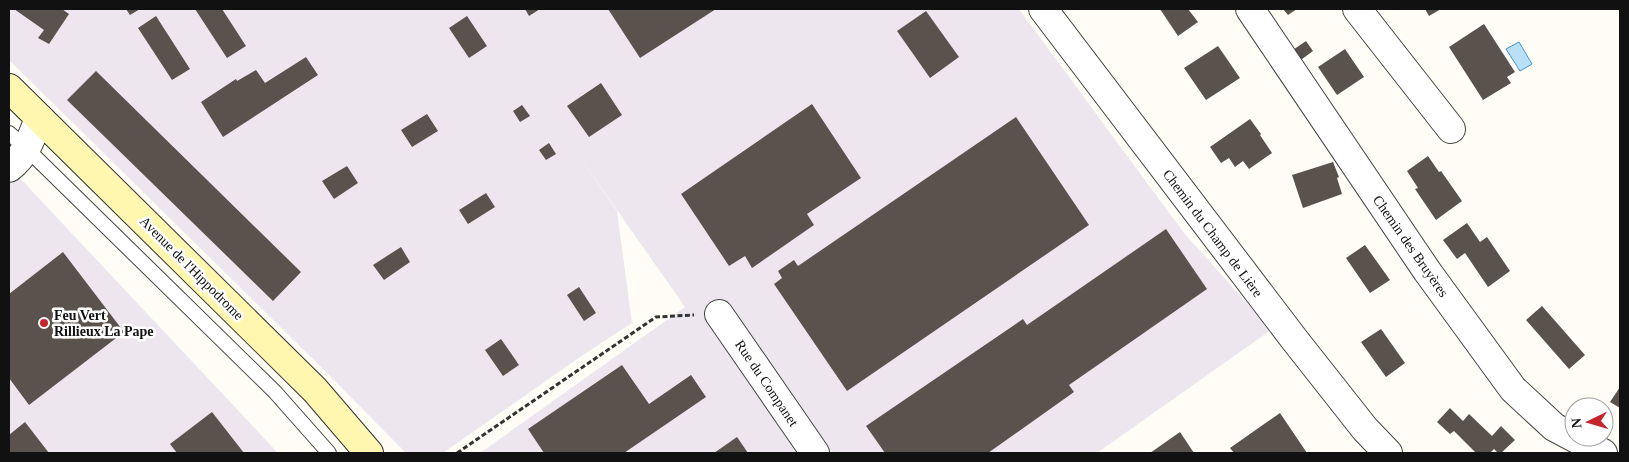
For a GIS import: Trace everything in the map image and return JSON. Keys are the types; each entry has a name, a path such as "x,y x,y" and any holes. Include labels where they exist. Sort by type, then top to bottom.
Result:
{"main road":[{"name":"Avenue de l'Hippodrome","path":"9,88 315,390 369,453"}],"street":[{"name":"Chemin du Champ de Lière","path":"1043,9 1294,339 1366,429 1388,453"},
{"name":"Chemin des Bruyères","path":"1250,9 1427,271 1514,389 1554,427 1603,453"},
{"path":"1357,9 1451,129"},
{"path":"9,168 16,162 18,141 39,118"},
{"name":"Rue du Companet","path":"719,314 815,453"}],"lane":[{"path":"18,141 275,392 329,453"}],"path":[{"path":"457,453 656,317 719,314"}],"shaded area":[{"path":"9,9 1019,9 1184,233 1271,330 1097,453 480,453 685,307 572,146 617,211 632,323 443,453 406,453 9,60"},
{"path":"9,173 17,175 278,453 9,453"}],"water":[{"path":"1519,42 1532,64 1520,71 1506,49"}],"building":[{"path":"14,9 62,9 69,14 49,44 38,38 44,30"},
{"path":"126,9 140,9 130,15"},
{"path":"195,9 222,9 246,46 227,58"},
{"path":"525,9 540,9 529,16"},
{"path":"608,9 716,9 640,58"},
{"path":"1160,9 1188,9 1198,22 1178,36"},
{"path":"1283,9 1297,9 1288,15"},
{"path":"1425,9 1441,9 1429,16"},
{"path":"926,11 959,57 930,78 897,31"},
{"path":"156,16 190,69 172,80 138,28"},
{"path":"467,16 487,46 469,58 449,28"},
{"path":"1484,24 1515,72 1507,77 1511,83 1483,100 1449,47"},
{"path":"1306,41 1313,51 1298,62 1290,52"},
{"path":"1218,46 1240,78 1206,100 1184,68"},
{"path":"1345,49 1364,77 1337,95 1318,67"},
{"path":"306,57 318,75 223,137 201,102 236,79 237,81 256,70 265,83"},
{"path":"96,71 301,272 273,301 67,100"},
{"path":"601,83 622,115 589,137 567,106"},
{"path":"812,104 861,178 807,214 814,225 752,268 745,256 729,266 681,194"},
{"path":"522,105 530,116 520,122 513,111"},
{"path":"427,114 438,131 412,147 401,130"},
{"path":"1016,117 1089,225 847,391 774,284 782,278 778,271 794,260 798,266"},
{"path":"1250,119 1272,153 1249,169 1243,161 1235,167 1229,158 1221,163 1210,147"},
{"path":"549,143 556,154 546,160 539,150"},
{"path":"1428,156 1462,201 1436,220 1415,189 1418,188 1407,171"},
{"path":"1333,162 1339,177 1337,178 1342,194 1303,208 1292,175"},
{"path":"347,166 358,183 334,199 322,181"},
{"path":"486,193 495,207 468,224 459,210"},
{"path":"1467,223 1480,242 1487,237 1510,271 1488,287 1465,253 1457,259 1443,240"},
{"path":"1166,229 1207,289 1069,385 1074,392 988,453 885,453 866,426 1023,319 1027,325"},
{"path":"1365,245 1390,280 1370,293 1346,258"},
{"path":"401,247 410,262 384,280 373,265"},
{"path":"63,252 124,332 29,405 9,378 9,294"},
{"path":"579,287 596,313 584,321 567,295"},
{"path":"1542,306 1585,355 1569,369 1526,320"},
{"path":"1381,329 1405,363 1386,377 1361,342"},
{"path":"501,339 519,365 503,376 485,350"},
{"path":"622,365 649,404 691,375 706,397 624,453 544,453 528,429"},
{"path":"1620,387 1620,408 1614,404 1613,397"},
{"path":"1450,408 1463,421 1469,414 1492,436 1501,426 1515,440 1501,453 1494,449 1490,453 1476,453 1454,431 1450,434 1437,422"},
{"path":"212,412 244,453 177,453 170,444"},
{"path":"1280,413 1307,453 1234,453 1230,448"},
{"path":"25,422 49,453 9,453 9,435"},
{"path":"1180,432 1194,453 1150,453"},
{"path":"737,437 748,453 714,453"}],"place":[{"name":"Feu Vert Rillieux La Pape","path":"44,323"}]}
